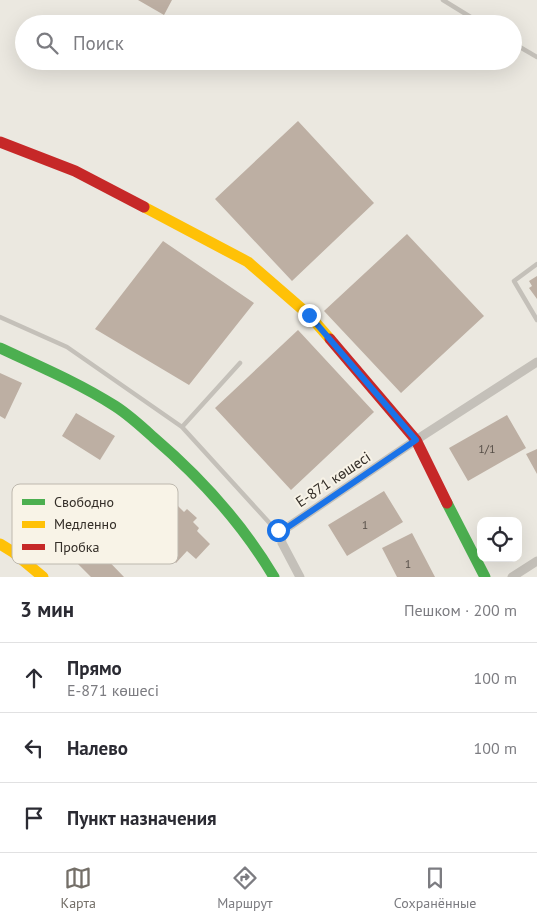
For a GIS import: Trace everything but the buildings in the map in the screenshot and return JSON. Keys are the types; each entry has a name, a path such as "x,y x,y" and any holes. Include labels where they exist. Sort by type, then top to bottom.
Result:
{"street":[{"path":"0,142 75,171 248,262 309,315 416,440 485,577"},
{"path":"0,348 51,371 116,406 155,438 225,508 260,552 274,577"},
{"name":"Е-871 көшесі","path":"285,529 416,440 537,362"},
{"path":"285,529 281,536 282,543 300,577"},
{"path":"0,544 12,551"},
{"path":"512,577 537,561"},
{"path":"28,564 44,577"}],"lane":[{"path":"443,0 467,15"},
{"path":"522,48 537,57"},
{"path":"537,264 514,281 537,320"},
{"path":"0,317 66,347 182,427 276,529 285,529"},
{"path":"182,427 240,363"}],"traffic: fast":[{"path":"0,348 87,390 115,406 135,421 188,469 220,502 262,557 274,577"},
{"path":"447,503 485,577"}],"traffic: slow":[{"path":"144,207 248,262 309,315 330,339"},
{"path":"0,544 12,551"},
{"path":"27,564 43,577"}],"traffic: jam":[{"path":"0,142 75,171 144,207"},
{"path":"330,339 416,440 447,503"}],"route":[{"path":"278,530 285,529 416,440 309,315"}]}
